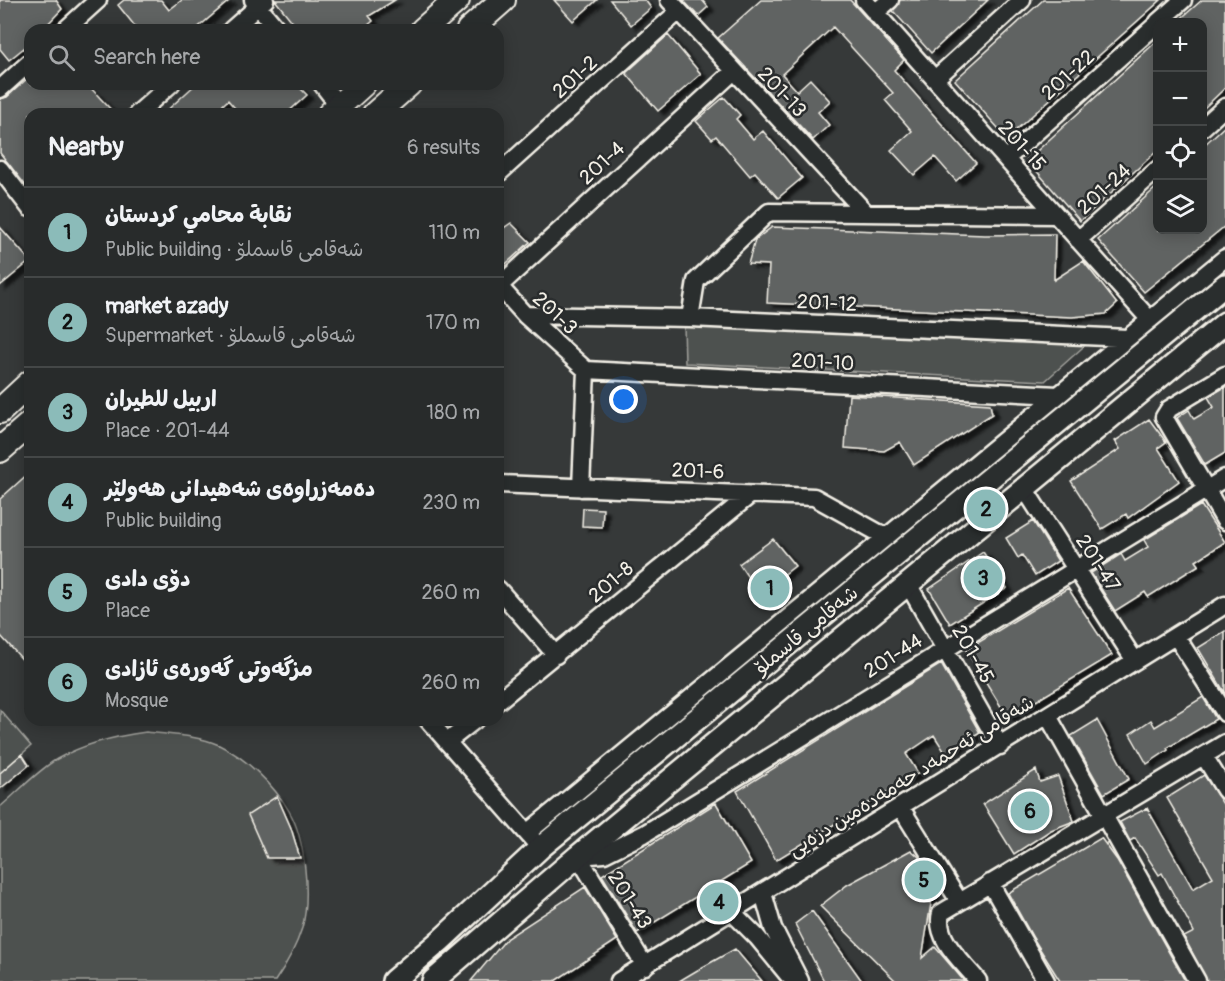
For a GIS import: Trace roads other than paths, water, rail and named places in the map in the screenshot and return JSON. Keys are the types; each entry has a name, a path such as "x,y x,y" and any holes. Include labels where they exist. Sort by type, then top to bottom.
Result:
{"highway":[{"path":"430,24 456,0"},
{"path":"476,24 503,0"},
{"path":"336,108 356,90"},
{"path":"382,108 402,90"},
{"path":"0,411 24,389"},
{"path":"0,450 24,429"}],"main road":[{"name":"شەقامی قاسملۆ","path":"393,981 440,941 533,841 750,676 1225,285"},
{"name":"شەقامی قاسملۆ","path":"433,981 578,856 1225,323"},
{"path":"750,676 769,699"}],"street":[{"path":"72,24 99,0"},
{"name":"201-15","path":"864,0 1150,320"},
{"path":"875,13 890,0"},
{"path":"935,80 1022,0"},
{"name":"201-22","path":"1163,18 1183,0"},
{"path":"237,24 259,2 274,24"},
{"name":"201-13","path":"674,5 865,212"},
{"name":"201-2","path":"504,168 674,5"},
{"name":"201-22","path":"1006,159 1153,27"},
{"path":"0,89 24,67"},
{"name":"201-4","path":"504,281 734,71"},
{"path":"144,108 164,90"},
{"path":"325,90 333,108"},
{"path":"1205,126 1225,108"},
{"path":"0,169 24,200"},
{"name":"201-24","path":"1078,240 1153,173"},
{"path":"690,318 696,281 769,212 1056,215"},
{"path":"433,726 533,841 886,537 1225,258"},
{"name":"201-3","path":"504,292 525,315 586,370"},
{"name":"201-12","path":"525,315 690,318 1127,339"},
{"path":"581,488 586,370"},
{"name":"201-10","path":"586,370 1058,395"},
{"path":"1225,375 1169,409 1164,417 1225,521"},
{"name":"201-44","path":"578,856 604,854 644,834 1225,478"},
{"name":"201-6","path":"504,484 814,497 886,537"},
{"name":"201-47","path":"1024,488 1135,661"},
{"name":"201-8","path":"504,696 750,495"},
{"name":"201-45","path":"908,584 1000,746"},
{"path":"504,596 556,655"},
{"name":"شەقامی ئەحمەد حەمەدەمین دزەیی","path":"619,981 1225,605"},
{"path":"1176,636 1225,713"},
{"path":"1048,716 1197,981"},
{"path":"447,742 467,726"},
{"path":"978,981 941,934 938,923 941,913 1225,743"},
{"path":"1204,756 1224,787"},
{"path":"901,808 959,901"},
{"name":"201-43","path":"578,856 645,966"},
{"path":"990,883 1046,981"},
{"path":"764,893 773,928 800,981"},
{"path":"732,912 757,937 793,981"}],"place":[{"name":"market azady","path":"986,509"},
{"name":"اربيل للطيران","path":"983,578"},
{"name":"نقابة محامي كردستان","path":"770,588"},
{"name":"مزگەوتی گەورەی ئازادی","path":"1030,811"},
{"name":"دۆى دادى","path":"924,880"},
{"name":"دەمەزراوەی شەهیدانی هەولێر","path":"719,902"}]}
